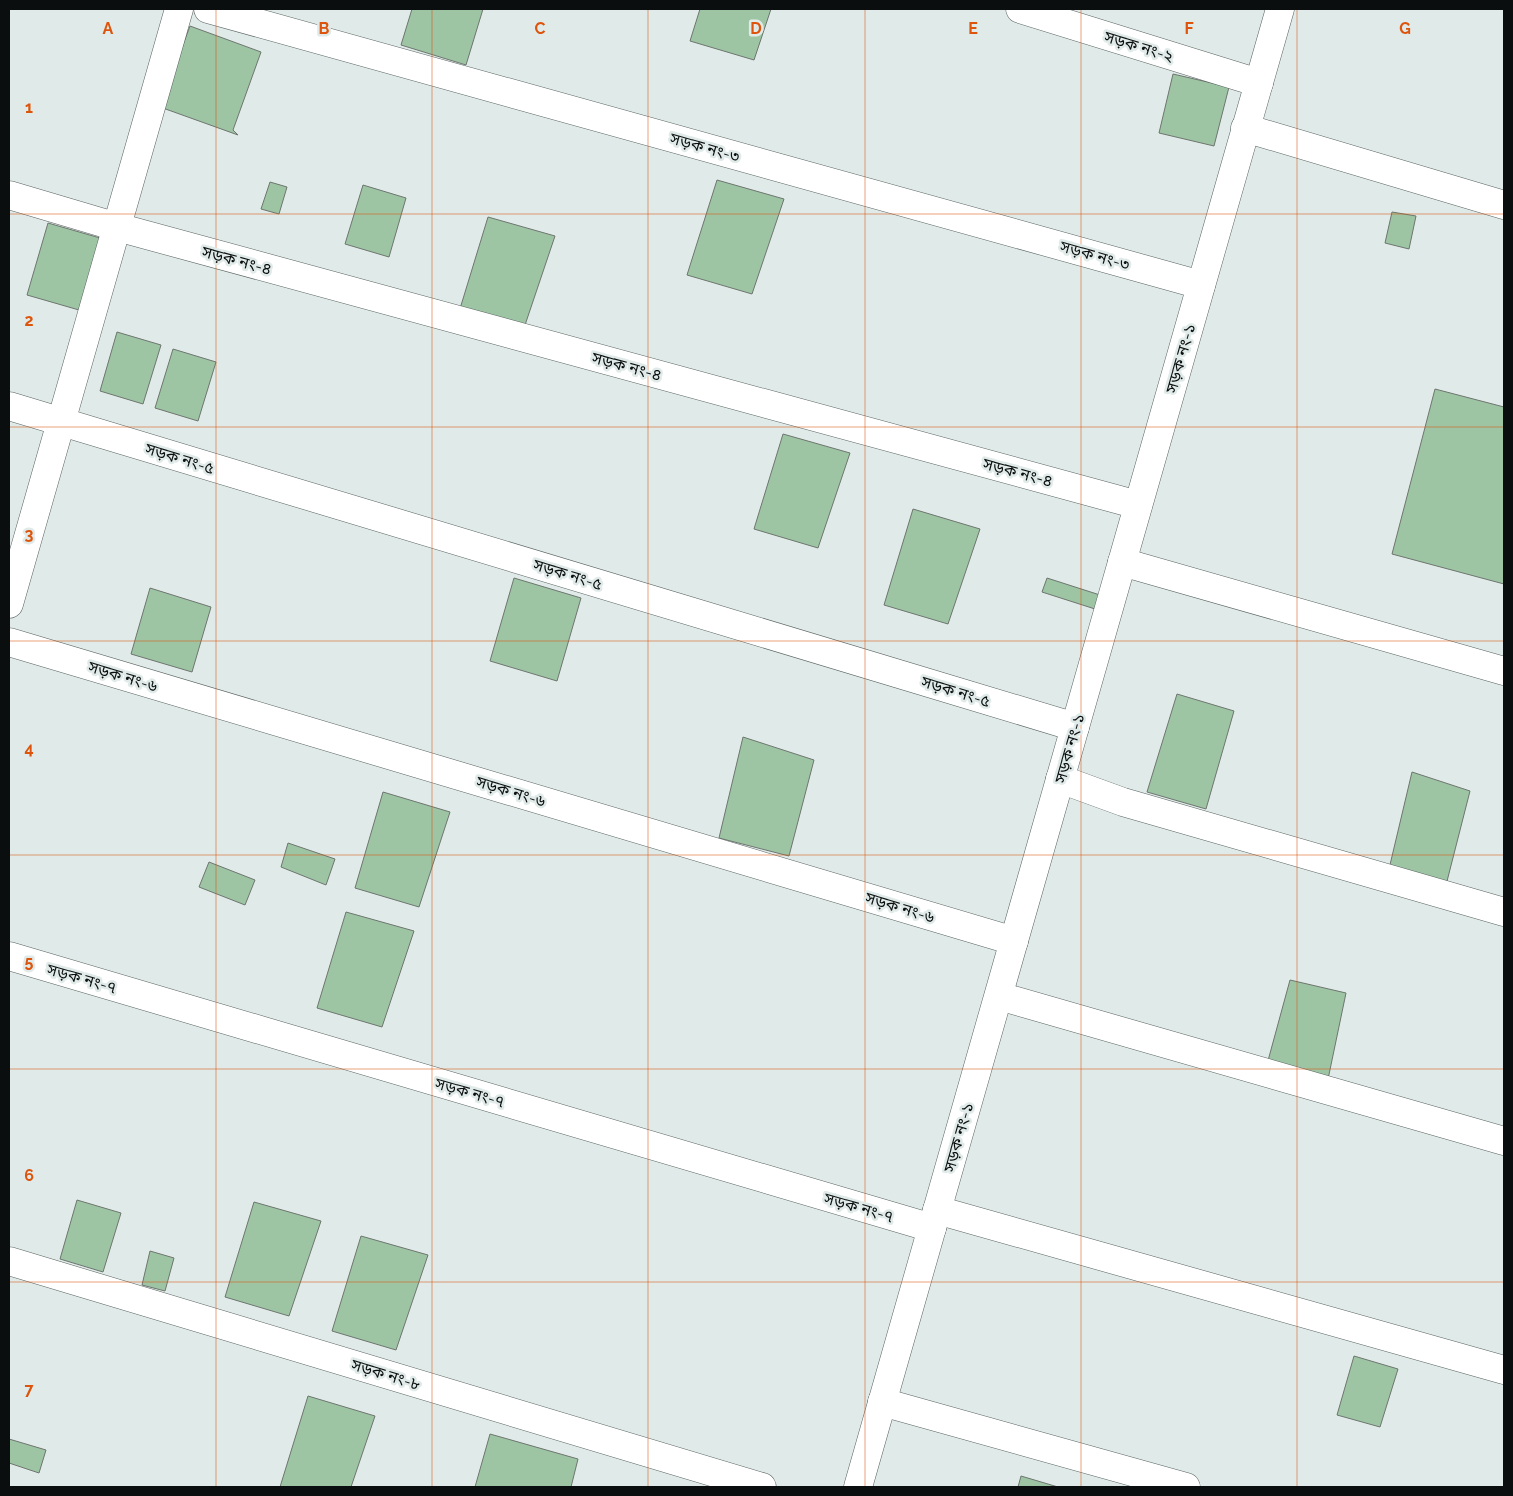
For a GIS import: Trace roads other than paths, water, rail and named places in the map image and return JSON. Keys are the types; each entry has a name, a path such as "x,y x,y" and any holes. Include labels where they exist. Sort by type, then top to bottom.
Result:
{"street":[{"path":"9,604 179,9"},
{"name":"সড়ক নং-৩","path":"208,9 1201,285"},
{"name":"সড়ক নং-২","path":"1020,9 1259,83"},
{"name":"সড়ক নং-১","path":"858,1487 1280,9"},
{"path":"1245,128 1504,205"},
{"name":"সড়ক নং-৪","path":"9,195 117,227 1138,505"},
{"name":"সড়ক নং-৫","path":"9,406 1075,727"},
{"path":"1122,562 1504,671"},
{"name":"সড়ক নং-৬","path":"9,642 1014,941"},
{"path":"1060,779 1123,802 1504,912"},
{"name":"সড়ক নং-৭","path":"9,956 935,1219 1504,1370"},
{"path":"998,996 1504,1141"},
{"name":"সড়ক নং-৮","path":"9,1261 762,1487"},
{"path":"882,1402 1186,1487"}]}
